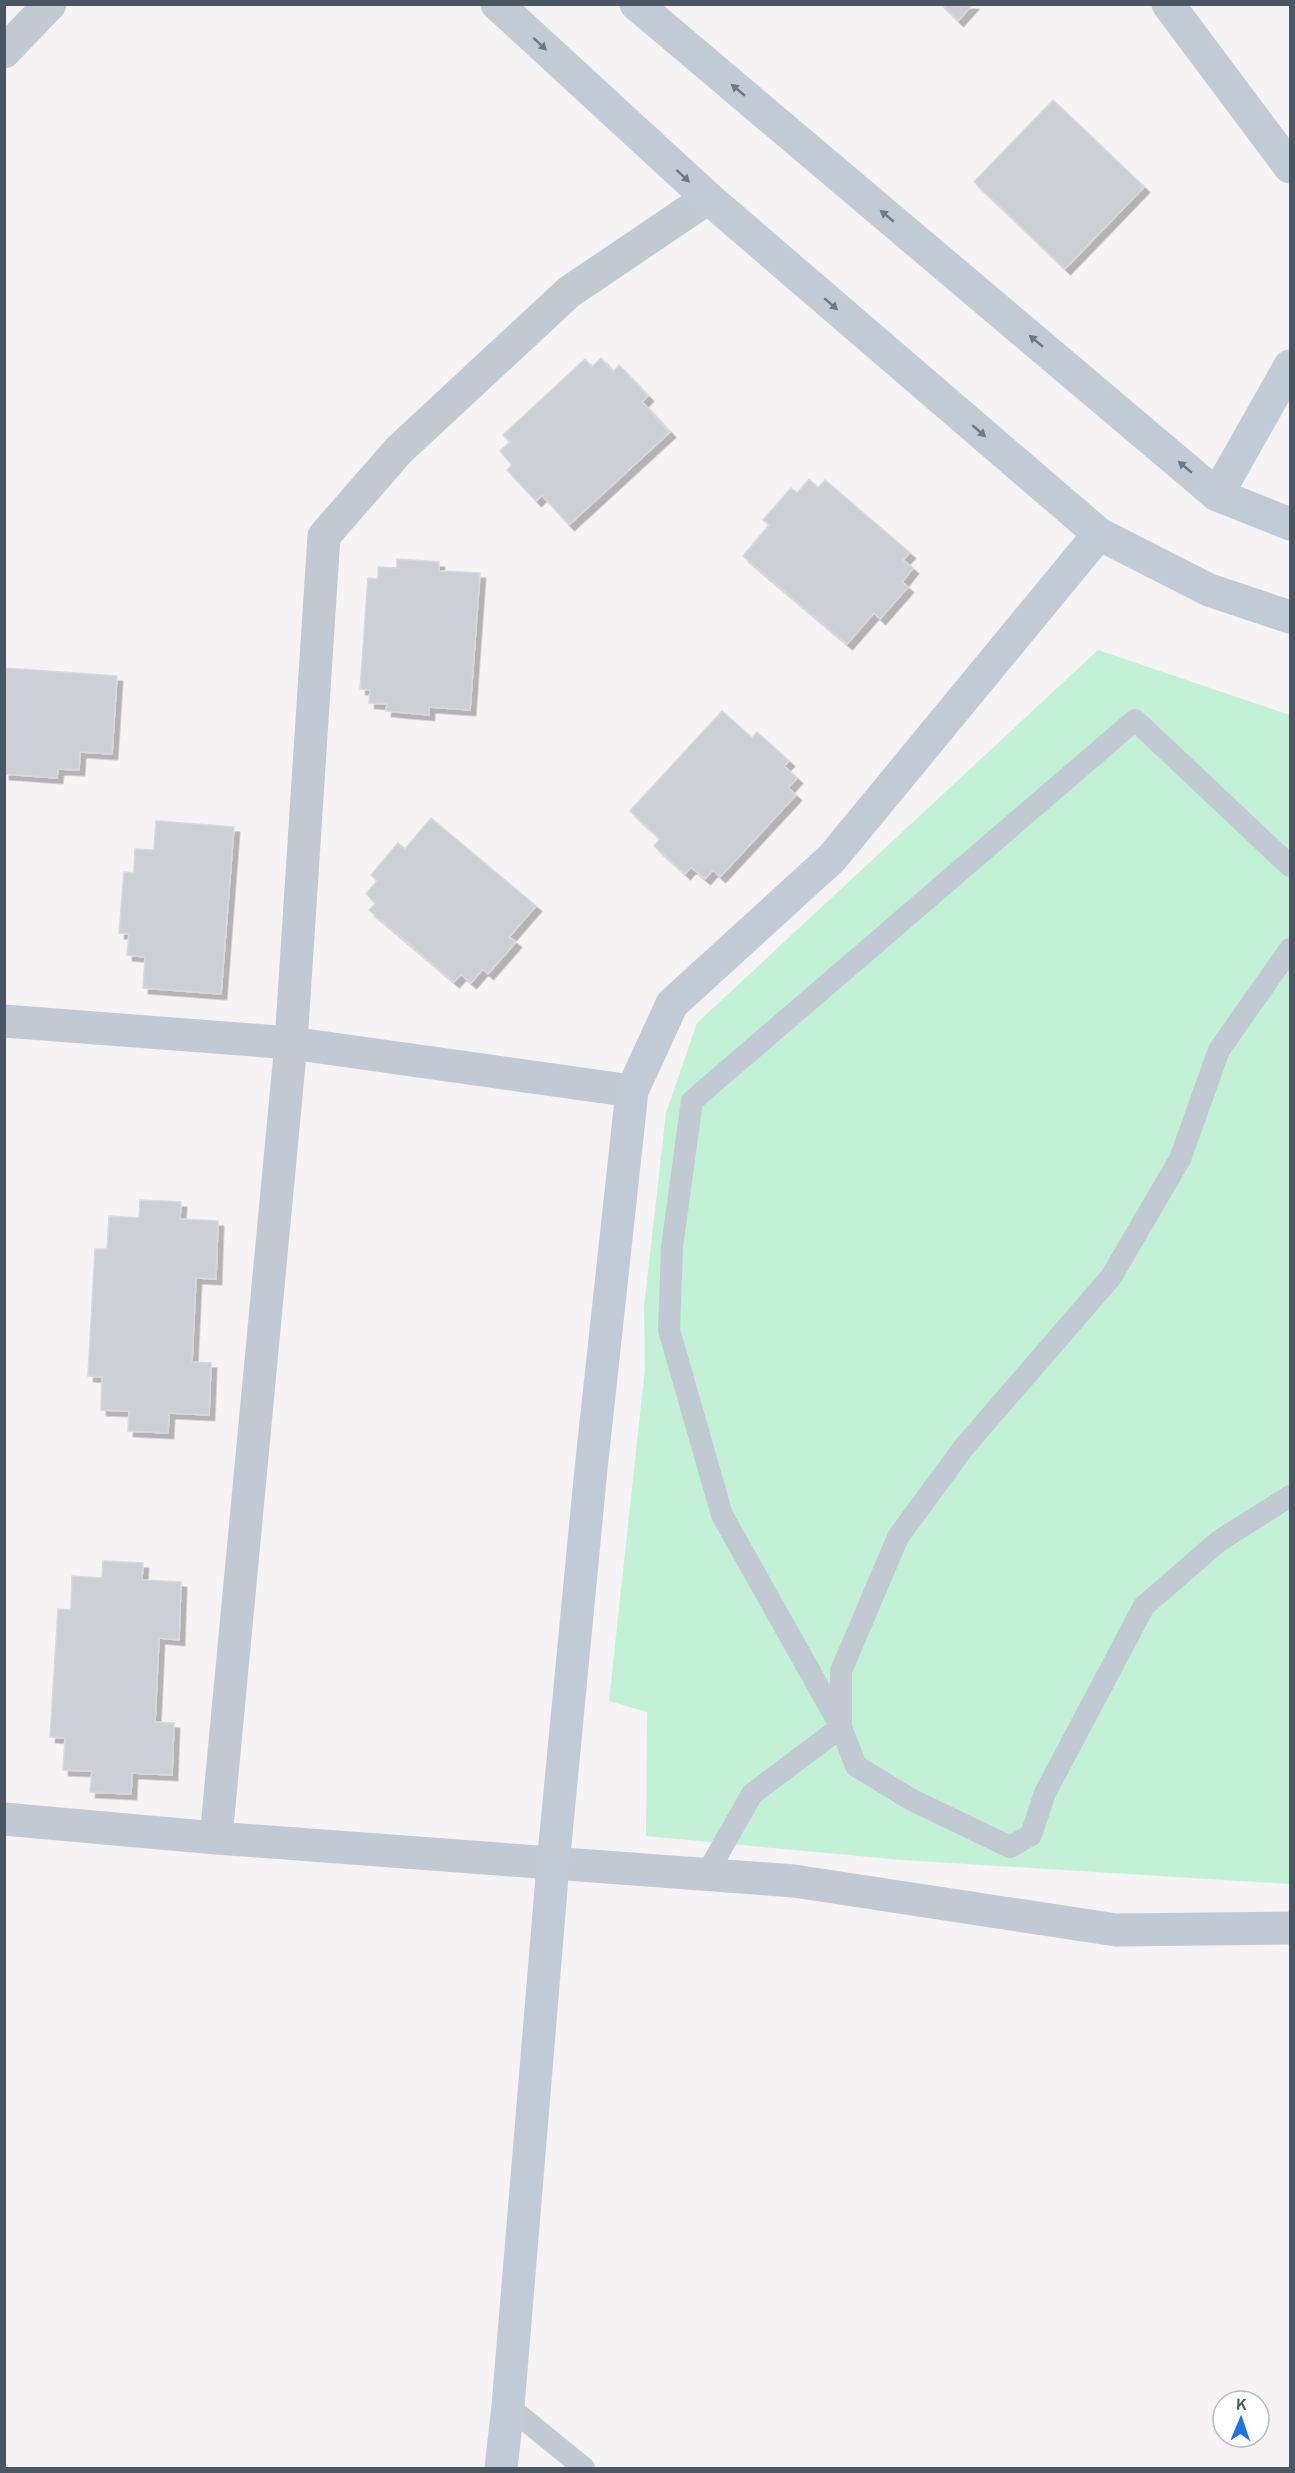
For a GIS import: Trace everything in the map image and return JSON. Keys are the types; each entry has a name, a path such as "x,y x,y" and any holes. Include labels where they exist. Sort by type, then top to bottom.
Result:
{"street":[{"path":"4,52 50,4"},
{"path":"497,4 708,198 1099,534 1209,590 1290,617"},
{"path":"636,4 1217,495 1290,524"},
{"path":"1168,4 1290,167"},
{"path":"216,1838 291,1043 324,536 399,450 569,292 708,198"},
{"path":"1217,495 1290,366"},
{"path":"501,2469 553,1864 591,1469 632,1091 672,1004 832,858 1099,534"},
{"path":"4,1021 291,1043 632,1091"},
{"path":"4,1819 216,1838 794,1881 1116,1930 1290,1928"}],"lane":[{"path":"1290,866 1135,720 692,1101 672,1247 669,1330 722,1515 841,1728 856,1766 912,1800 1010,1846 1031,1835 1045,1793 1144,1606 1220,1541 1290,1496"},
{"path":"841,1728 841,1671 898,1537 964,1447 1111,1277 1180,1160 1219,1050 1290,949"},
{"path":"706,1875 752,1794 841,1728"},
{"path":"508,2406 584,2469"}],"green space":[{"path":"1098,650 1290,715 1290,1884 902,1860 646,1836 647,1712 609,1701 645,1368 644,1307 666,1113 697,1023"}],"building":[{"path":"941,4 973,4 958,21"},
{"path":"1053,100 1144,187 1065,269 974,182"},
{"path":"601,358 613,372 619,365 648,396 642,402 670,432 569,525 542,495 536,501 507,470 512,465 500,451 510,442 503,435 585,359 592,367"},
{"path":"809,479 818,488 825,480 910,553 903,560 913,568 902,582 908,587 880,619 874,613 847,644 743,556 769,525 763,520 791,488 797,493"},
{"path":"397,559 439,562 439,571 480,573 470,710 429,707 429,715 386,711 387,704 369,703 370,690 360,689 368,578 378,579 378,567 397,568"},
{"path":"4,668 117,676 112,754 80,752 79,770 58,769 57,778 4,774"},
{"path":"722,711 752,738 757,732 789,761 784,766 797,778 788,788 796,795 720,877 713,870 705,879 691,867 685,874 654,846 660,839 630,811"},
{"path":"431,818 536,906 509,937 516,942 488,974 483,969 471,983 461,974 454,982 369,910 376,903 366,894 377,881 371,875 398,843 405,849"},
{"path":"156,821 234,827 221,994 143,988 145,957 127,955 129,934 119,933 124,872 134,873 135,849 154,850"},
{"path":"140,1200 181,1202 180,1219 218,1221 216,1279 196,1278 192,1362 211,1363 209,1415 169,1413 168,1433 128,1431 129,1411 101,1410 102,1377 88,1376 95,1249 107,1249 109,1216 139,1218"},
{"path":"103,1561 143,1563 142,1580 181,1582 179,1640 159,1638 155,1722 174,1723 172,1775 132,1773 131,1794 90,1792 92,1771 63,1770 65,1738 50,1737 58,1609 71,1610 72,1576 102,1578"}]}
